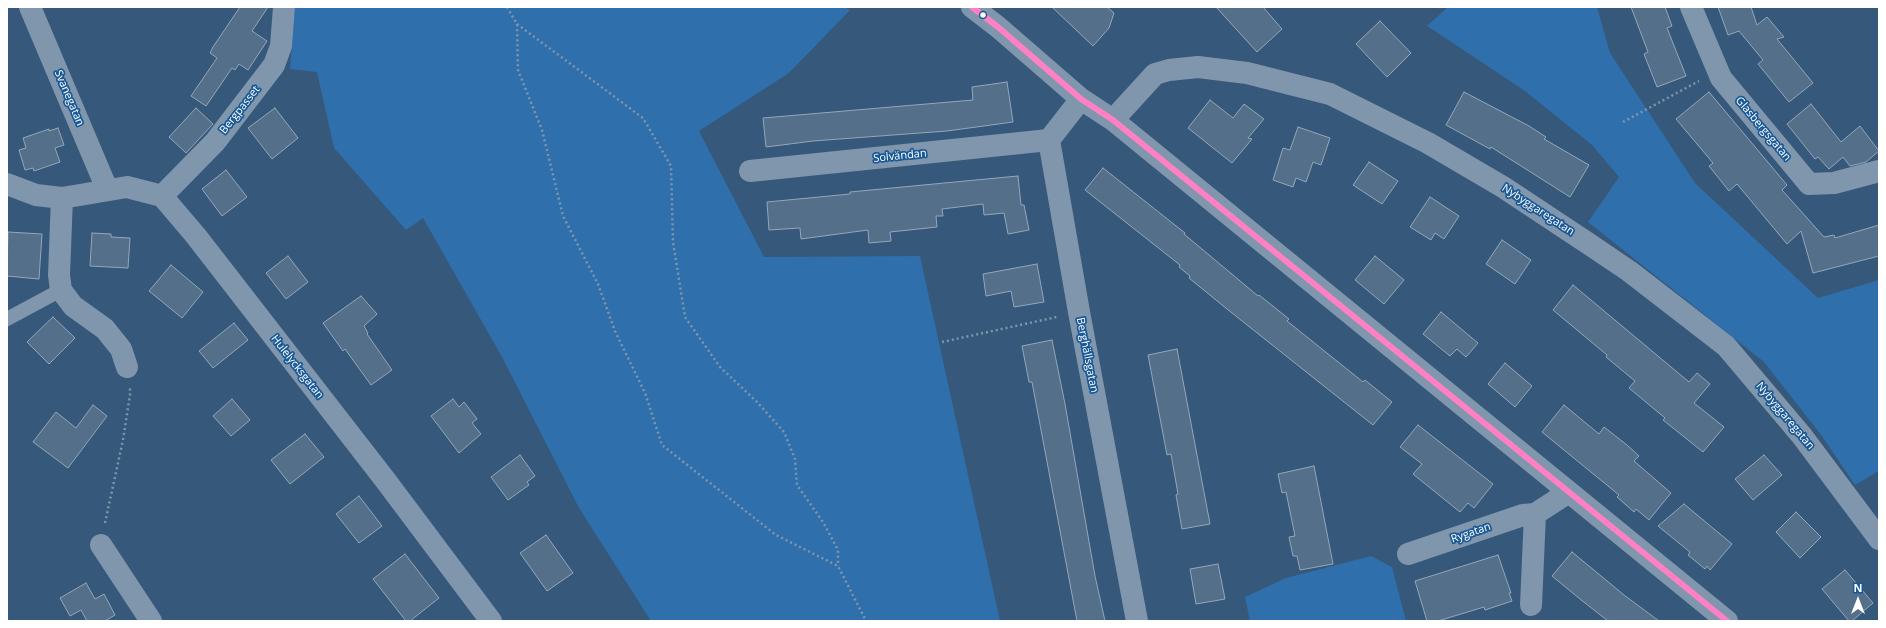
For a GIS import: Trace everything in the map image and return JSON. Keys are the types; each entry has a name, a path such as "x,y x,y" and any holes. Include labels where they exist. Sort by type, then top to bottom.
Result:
{"street":[{"name":"Svanegatan","path":"30,7 107,189"},
{"name":"Bergpasset","path":"162,196 215,142 274,65 281,46 284,7"},
{"path":"972,7 1081,99 1113,120 1727,621"},
{"name":"Glasbergsgatan","path":"1691,7 1717,71 1730,90 1809,184 1834,183 1879,171"},
{"name":"Nybyggaregatan","path":"1113,120 1155,74 1169,70 1198,67 1247,73 1330,94 1428,143 1503,187 1629,271 1726,346 1802,436 1879,539"},
{"path":"1049,140 1081,99"},
{"name":"Solvändan","path":"750,171 1049,140"},
{"name":"Berghällsgatan","path":"1049,140 1079,312 1137,621"},
{"path":"7,184 36,195 62,198 107,189 127,187 162,196"},
{"name":"Hulelycksgatan","path":"162,196 196,236 381,475 491,621"},
{"path":"62,198 59,275 61,290 73,306 105,329 121,349 127,368"},
{"name":"Rygatan","path":"1408,554 1523,515 1535,514 1569,492"},
{"path":"1531,605 1535,514"},
{"path":"100,545 144,619"}],"lane":[{"path":"7,319 61,290"}],"path":[{"path":"507,7 516,24 518,70 542,130 563,216 598,284 615,331 644,393 662,445 776,535 838,566"},
{"path":"516,24 643,118 671,166 673,242 686,317 720,367 757,402 784,432 795,459 797,485 823,522 838,550 838,566 866,621"},
{"path":"1623,122 1717,71"},
{"path":"942,342 1079,312"},
{"path":"100,545 128,410 130,395 127,368"}],"shaded area":[{"path":"295,7 844,7 850,10 789,73 699,131 764,257 920,256 1000,621 651,621 579,508 502,357 423,218 406,230 334,148 317,72 290,69"},
{"path":"1448,7 1597,7 1610,53 1695,183 1818,298 1879,280 1879,471 1855,485 1822,436 1764,362 1588,222 1619,177 1592,145 1525,91 1427,26"},
{"path":"1371,556 1392,567 1406,621 1250,621 1245,597 1286,578"}],"building":[{"path":"240,7 268,7 252,31 267,41 248,70 239,64 235,70 232,68 206,106 191,96 217,58 210,53"},
{"path":"1052,7 1107,7 1114,13 1109,28 1093,46"},
{"path":"1216,7 1263,7 1282,29 1257,52"},
{"path":"1631,7 1665,7 1672,26 1667,28 1686,76 1657,87 1644,54 1648,52"},
{"path":"1718,7 1751,7 1757,25 1767,17 1784,37 1777,39 1813,83 1789,102 1758,64 1763,60 1739,31 1728,35"},
{"path":"1380,21 1411,53 1387,77 1356,44"},
{"path":"1007,82 1013,122 947,131 813,141 766,147 763,118 973,100 972,87"},
{"path":"1464,92 1529,126 1546,137 1544,139 1589,165 1570,197 1491,147 1490,149 1446,125"},
{"path":"1709,92 1787,185 1782,190 1824,237 1834,235 1835,238 1879,225 1879,256 1813,273 1801,231 1787,244 1737,184 1729,191 1709,166 1713,163 1676,119"},
{"path":"1210,100 1233,118 1244,104 1264,119 1248,138 1252,139 1232,163 1188,128"},
{"path":"1811,104 1841,142 1860,126 1879,151 1866,162 1850,166 1843,157 1829,169 1818,157 1815,159 1787,124"},
{"path":"196,108 213,124 186,153 169,137"},
{"path":"275,108 298,138 272,159 248,128"},
{"path":"1298,127 1330,138 1321,165 1313,162 1306,182 1296,178 1293,187 1273,180 1283,148 1290,150"},
{"path":"58,128 64,145 55,148 60,162 34,171 33,168 25,170 19,150 26,148 23,138 49,129 49,131"},
{"path":"1369,162 1398,181 1382,204 1353,185"},
{"path":"1103,168 1185,233 1184,234 1258,296 1259,295 1289,319 1287,321 1363,382 1365,380 1392,402 1373,425 1189,278 1190,276 1179,267 1180,265 1085,190"},
{"path":"226,170 247,197 222,216 202,189"},
{"path":"1018,176 1021,205 1024,205 1029,230 1008,234 1004,213 984,215 983,204 942,209 943,216 936,216 937,227 890,232 891,241 869,243 868,230 801,239 800,228 769,230 767,202 850,194 850,192"},
{"path":"1430,197 1459,216 1444,239 1435,233 1431,240 1410,227"},
{"path":"8,232 42,234 39,279 7,276"},
{"path":"92,233 111,234 111,237 130,238 128,268 90,266"},
{"path":"1502,240 1531,260 1515,284 1486,264"},
{"path":"288,256 308,282 286,299 266,273"},
{"path":"1375,256 1404,280 1384,304 1355,280"},
{"path":"1037,264 1044,302 1014,307 1011,291 986,296 983,274"},
{"path":"171,265 203,292 182,318 149,291"},
{"path":"1573,285 1689,382 1697,373 1710,384 1694,403 1724,427 1703,452 1663,420 1665,418 1629,388 1635,381 1606,357 1607,355 1553,310"},
{"path":"361,296 377,314 364,326 368,333 367,334 392,370 371,385 345,349 343,351 323,323"},
{"path":"1441,312 1478,343 1466,357 1457,349 1450,356 1423,334"},
{"path":"53,317 75,338 49,364 27,342"},
{"path":"234,323 248,340 213,368 199,351"},
{"path":"1052,340 1065,404 1095,576 1105,621 1077,621 1032,382 1029,382 1022,346"},
{"path":"1177,349 1210,524 1182,529 1171,454 1167,455 1148,355"},
{"path":"1505,363 1532,386 1515,407 1488,384"},
{"path":"232,399 250,420 231,436 213,416"},
{"path":"453,399 459,407 464,402 477,419 472,423 481,434 459,453 431,416"},
{"path":"93,405 107,416 68,468 33,442 56,412 76,428"},
{"path":"1564,405 1599,434 1604,427 1627,445 1639,456 1634,461 1671,493 1649,520 1636,509 1634,512 1617,497 1619,495 1542,432"},
{"path":"1418,425 1493,484 1474,508 1468,503 1460,512 1413,474 1422,464 1400,447"},
{"path":"305,434 324,457 290,484 271,460"},
{"path":"520,455 535,476 527,482 529,485 508,500 491,477"},
{"path":"1764,455 1782,475 1753,500 1735,479"},
{"path":"1314,466 1333,564 1300,570 1297,556 1293,556 1289,537 1295,536 1286,492 1282,493 1278,474"},
{"path":"359,496 382,526 359,543 336,514"},
{"path":"1684,504 1732,544 1710,570 1707,566 1705,569 1688,555 1690,552 1658,526"},
{"path":"1796,512 1821,537 1800,558 1776,532"},
{"path":"546,535 573,573 547,591 520,553"},
{"path":"1572,552 1624,595 1659,621 1608,621 1580,599 1552,576"},
{"path":"405,554 439,598 410,621 406,621 373,579"},
{"path":"1498,555 1511,593 1509,593 1512,601 1485,610 1484,607 1438,621 1427,621 1415,581"},
{"path":"1218,564 1225,599 1196,604 1190,569"},
{"path":"1845,570 1873,603 1852,621 1849,621 1822,589"},
{"path":"86,583 95,599 104,594 115,615 105,621 87,621 81,610 70,616 60,598"}],"transit line":[{"path":"972,7 998,27 1081,99 1113,120 1727,621"}]}
